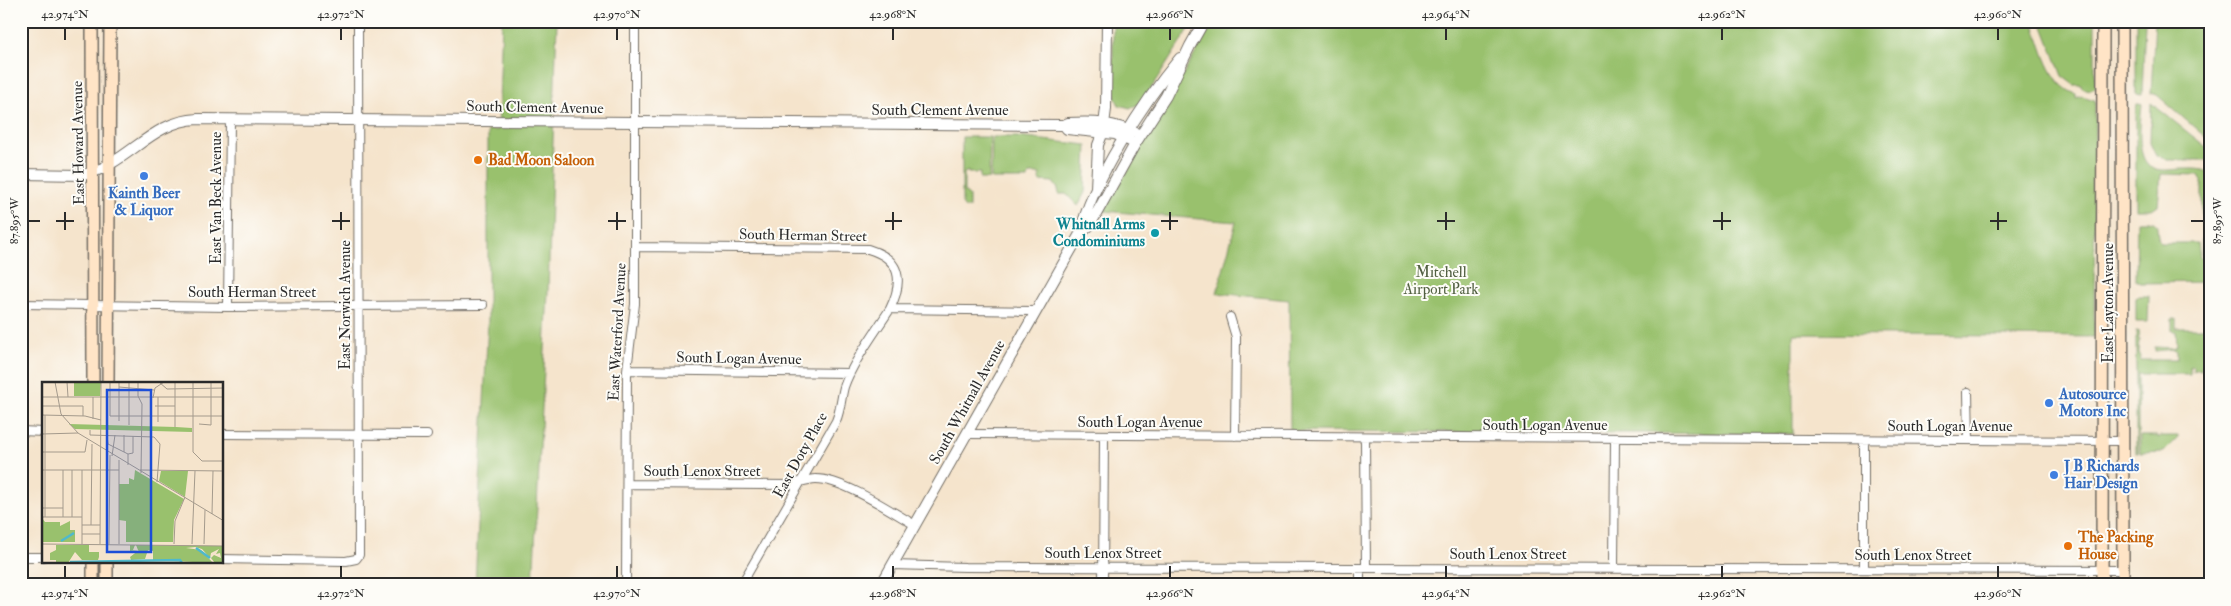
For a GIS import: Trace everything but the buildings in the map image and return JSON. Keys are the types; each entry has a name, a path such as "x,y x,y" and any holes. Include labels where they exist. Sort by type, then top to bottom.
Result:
{"main road":[{"name":"East Howard Avenue","path":"92,21 93,382"},
{"name":"East Howard Avenue","path":"108,382 110,21"},
{"name":"East Layton Avenue","path":"2102,585 2103,21"},
{"name":"East Layton Avenue","path":"2122,21 2123,585"},
{"path":"93,564 93,585"},
{"path":"107,564 107,585"}],"street":[{"name":"East Norwich Avenue","path":"224,560 346,561 357,558 359,555 358,21"},
{"name":"East Waterford Avenue","path":"626,585 627,370 634,318 634,21"},
{"path":"1096,191 1098,144 1104,127 1107,21"},
{"name":"South Whitnall Avenue","path":"881,585 1080,234 1090,225 1138,140 1166,96 1204,21"},
{"name":"South Whitnall Avenue","path":"1080,234 1083,218 1127,134 1163,78 1190,46"},
{"name":"South Clement Avenue","path":"21,174 79,175 93,172 109,165 166,126 180,120 1064,126 1067,129 1104,127 1127,134 1138,140"},
{"name":"East Van Beck Avenue","path":"228,307 230,120"},
{"name":"South Herman Street","path":"635,247 868,249 885,256 896,269 899,277 897,296 890,309"},
{"name":"South Herman Street","path":"21,304 228,307 483,305"},
{"path":"890,309 1035,312"},
{"name":"East Doty Place","path":"741,585 836,421 844,388 850,374 890,309"},
{"path":"1230,318 1236,337 1235,436"},
{"name":"South Logan Avenue","path":"627,370 850,374"},
{"path":"1968,392 1969,440"},
{"path":"21,431 42,432"},
{"path":"224,434 427,435"},
{"name":"South Logan Avenue","path":"966,434 1365,438 2123,440"},
{"path":"1103,585 1104,436"},
{"path":"1360,585 1363,568 1365,438"},
{"path":"1614,568 1615,439"},
{"path":"1864,440 1864,568"},
{"name":"South Lenox Street","path":"627,484 790,485 814,479 839,484 915,525"},
{"path":"21,557 42,558"},
{"name":"South Lenox Street","path":"892,565 2123,570"}],"green space":[{"path":"502,21 557,21 548,291 533,585 475,585 488,320 488,130 498,130"},
{"path":"1113,21 1194,21 1142,103 1130,108 1119,105 1113,93"},
{"name":"Mitchell Airport Park","path":"1214,21 2033,21 2043,52 2059,82 2076,94 2076,98 2082,96 2095,100 2094,337 1793,334 1793,434 1290,431 1289,300 1217,293 1236,222 1104,211"},
{"path":"2041,21 2095,21 2095,88 2090,90 2082,88 2081,85 2074,85 2062,76"},
{"path":"2136,21 2145,21 2142,95 2136,94"},
{"path":"2155,21 2205,21 2203,42 2210,43 2210,141 2157,95 2151,93"},
{"path":"2142,103 2140,139 2143,157 2147,164 2160,170 2197,169 2210,173 2210,242 2208,242 2210,282 2140,283 2136,281 2137,221 2151,221 2155,223 2160,243 2198,243 2200,258 2203,258 2202,181 2199,175 2161,174 2158,205 2152,209 2136,209 2136,110 2137,104"},
{"path":"2151,103 2210,150 2210,160 2167,160 2156,156 2150,143"},
{"path":"962,137 990,137 989,179 980,179 980,173 968,173 968,171 964,173 964,192 969,196 969,208 965,208 962,204"},
{"path":"992,137 1017,137 1087,145 1085,192 1078,206 1066,194 1059,194 1053,182 1040,181 1040,174 1029,174 1028,179 991,179"},
{"path":"2136,296 2149,296 2148,322 2136,322"},
{"path":"2172,319 2176,319 2176,328 2210,328 2210,375 2205,365 2201,365 2200,371 2198,369 2193,371 2193,366 2190,366 2190,374 2138,374 2138,453 2136,453 2136,331 2138,331 2139,340 2141,340 2139,341 2138,352 2141,360 2177,360 2177,351 2174,349 2155,351 2155,347 2173,348 2177,346 2176,331 2172,331"},
{"path":"2140,436 2158,436 2158,438 2161,436 2178,436 2178,438 2164,452 2140,453"}],"place":[{"name":"Bad Moon Saloon","path":"478,160"},
{"name":"Kainth Beer & Liquor","path":"144,176"},
{"name":"Whitnall Arms Condominiums","path":"1155,233"},
{"name":"Autosource Motors Inc","path":"2049,403"},
{"name":"J B Richards Hair Design","path":"2054,475"},
{"name":"The Packing House","path":"2068,546"}]}
